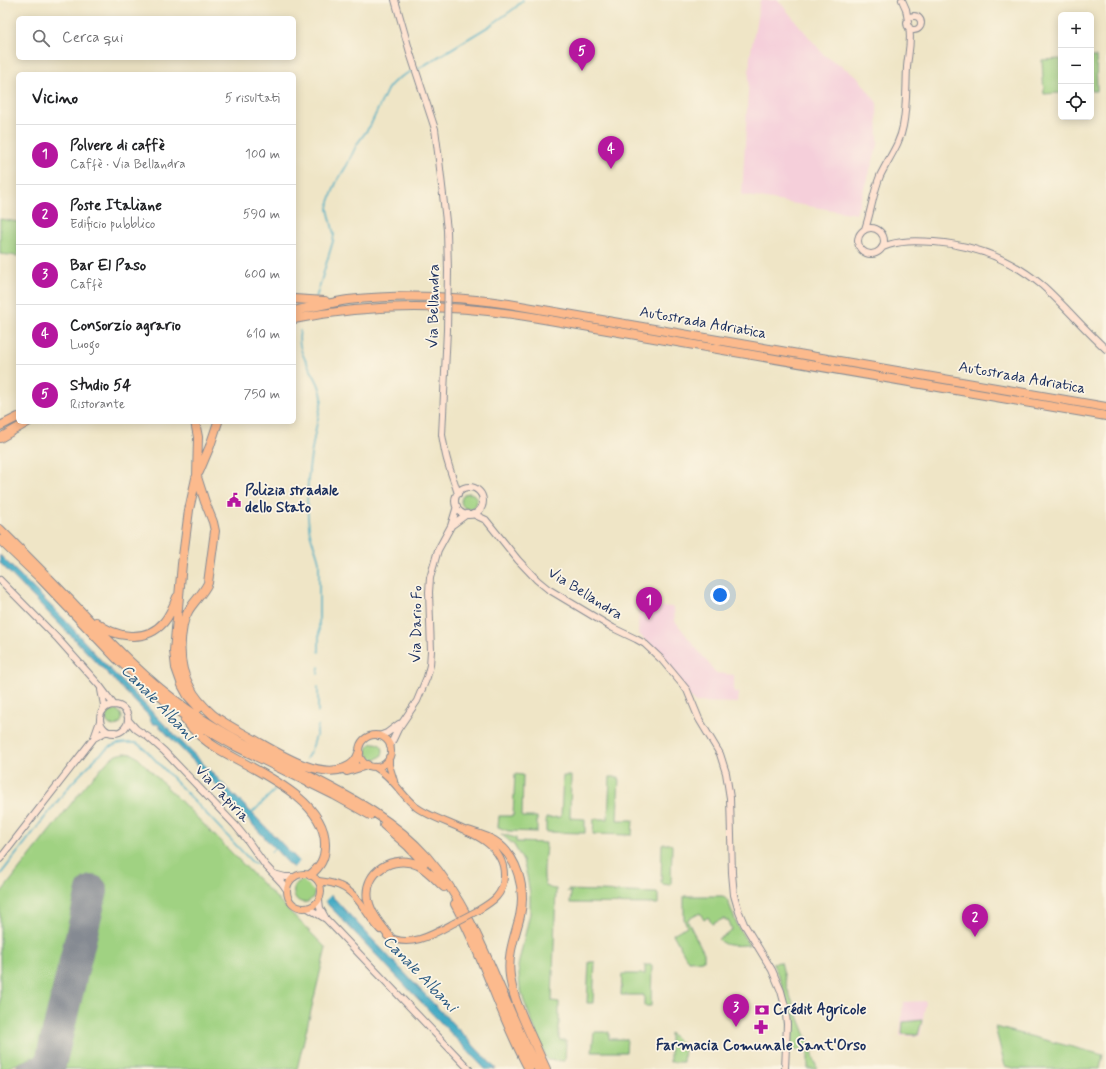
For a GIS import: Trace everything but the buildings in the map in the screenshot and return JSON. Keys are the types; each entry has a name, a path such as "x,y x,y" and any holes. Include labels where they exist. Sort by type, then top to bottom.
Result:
{"highway":[{"name":"Autostrada Adriatica","path":"296,311 370,298 454,298 498,302 1106,407"},
{"path":"296,299 340,302"},
{"name":"Autostrada Adriatica","path":"296,319 326,313 362,309 425,307 459,308 510,314 1106,416"},
{"path":"296,324 326,313"},
{"path":"0,426 16,418"},
{"path":"0,438 24,424"},
{"path":"195,424 198,440 197,477 204,502 213,522 215,533 208,584 189,609 183,626 181,648 182,661 185,677 190,688 200,702 215,716 272,749 308,766 322,770 338,770 353,763 357,759 359,753"},
{"path":"200,424 201,446 197,477 187,524 174,648 175,665 184,690 199,708 221,724 267,750 311,770 333,774 371,766"},
{"path":"197,477 217,424"},
{"path":"0,529 46,574 130,662 181,705 227,734 367,807 389,822 421,851 448,884 469,918 515,1022 538,1069"},
{"path":"0,540 41,579 114,656 148,688 174,709 232,745 328,792 368,814 412,850 444,887 455,904 468,930 507,1023 529,1069"},
{"path":"46,574 67,592 100,625 109,631 126,636 138,636 159,627 165,622 179,593"},
{"path":"174,709 186,723 205,740 216,748 289,790 313,813 324,832 325,847 324,857 321,863 310,875"},
{"path":"468,831 491,839 498,844 511,859 518,873 522,905 510,956 510,976 516,1001 546,1069"},
{"path":"390,937 375,916 368,898 369,884 372,876 377,871 390,863 410,863 418,865 424,869 444,887"}],"main road":[{"name":"Via Bellandra","path":"396,0 435,128 447,230 447,330 442,435 444,451 458,494 456,501 460,511 486,520"},
{"path":"902,0 913,30 918,29"},
{"path":"910,22 918,17 921,25 910,38"},
{"path":"883,236 883,247 879,252 875,254 866,253 860,248 858,240 859,236 865,229 870,216 874,194 880,177 898,143 903,126 906,105 907,58 910,38 910,22"},
{"path":"870,216 873,224 883,236 896,242"},
{"path":"865,229 877,229"},
{"path":"883,247 896,242 942,243 966,247 992,255 1028,274 1043,286 1106,349"},
{"name":"Via Bellandra","path":"453,476 460,484 475,488 481,494 483,513 486,520 518,560 537,580 548,589 613,628 643,642 659,656 684,686 690,696 699,719 720,754 726,770 729,789 732,881 738,908 744,924 774,973 784,1001 786,1024 785,1068"},
{"path":"458,494 463,488 467,487"},
{"name":"Via Dario Fo","path":"390,746 393,737 418,699 425,684 429,669 431,644 429,599 430,582 438,550 451,526 457,506"},
{"path":"470,514 477,512 482,506"},
{"name":"Via Dario Fo","path":"451,526 470,514"},
{"path":"0,580 58,639 99,685 114,705 106,708 101,715 101,723 104,728 109,732 120,731 127,725 128,720"},
{"path":"0,859 94,738 99,726 104,705 104,697 99,685"},
{"name":"Via Papiria","path":"114,705 120,706 124,709 128,714 128,720 164,751 235,826 265,865 282,883 287,890 289,899 293,904 298,907 308,908 326,919 469,1069"},
{"name":"Via Dario Fo","path":"379,736 386,734 403,720"},
{"name":"Via Papiria","path":"123,729 148,737"},
{"path":"94,738 105,732 115,732"},
{"path":"319,881 338,885 345,889 354,896 382,932 390,937 402,940 417,940 430,936 489,904 498,896 504,872 501,861 493,850 486,843 468,831 433,817 415,806 385,773 363,762 360,758 359,748 364,740 371,736 379,736 384,738 390,746 389,765 394,782"},
{"path":"371,766 384,764 389,757"},
{"path":"273,873 285,877 294,877 300,874 315,877 319,881 322,891 319,900 308,908"},
{"path":"287,890 294,877"},
{"path":"322,891 328,887 338,885"},
{"name":"Via Papiria","path":"319,900 320,908 326,919"}],"shaded area":[{"path":"760,0 778,0 824,55 857,76 877,103 878,145 856,214 742,195 750,57"},
{"path":"639,606 674,607 675,621 716,673 734,675 734,692 739,692 738,703 694,702 653,648 638,633"},
{"path":"926,1001 920,1036 900,1036 903,1002"}],"green space":[{"path":"1094,57 1096,57 1097,91 1094,91"},
{"path":"1058,59 1058,93 1044,94 1042,60"},
{"path":"0,219 16,222 16,256 0,254"},
{"path":"469,493 475,495 477,501 475,507 469,509 463,507 461,501 463,495"},
{"path":"114,710 120,712 122,718 120,724 114,726 108,724 106,718 108,712"},
{"path":"372,743 378,743 383,748 381,757 378,759 372,759 367,754 367,748"},
{"path":"125,753 133,754 138,758 326,948 297,1069 31,1069 33,1057 5,1069 0,1069 0,894 85,786 108,761 116,755"},
{"path":"515,774 523,775 522,817 537,817 537,832 508,831 498,827 499,816 513,816"},
{"path":"563,776 571,776 570,818 585,819 585,833 546,832 546,818 561,817"},
{"path":"610,777 619,777 617,820 633,820 632,835 593,834 594,819 608,819"},
{"path":"501,834 516,838 516,842 546,843 544,880 548,887 556,889 552,1001 559,1002 559,1040 566,1040 565,1061 547,1060 520,987 518,966 530,913 530,894 523,861 514,845"},
{"path":"671,844 672,846 670,885 661,883 662,845"},
{"path":"304,880 315,892 307,902 298,901 294,894 295,885"},
{"path":"568,890 657,893 658,904 570,903 571,892 567,892"},
{"path":"684,896 723,896 728,901 737,925 749,945 724,944 718,939 728,934 732,930 729,921 723,919 712,924 708,917 704,920 700,913 687,920 704,953 704,960 688,961 673,934 687,926 684,919"},
{"path":"589,962 595,962 593,1003 587,1003"},
{"path":"781,962 788,991 812,1051 817,1069 808,1069 808,1050 790,1050 789,1016 785,995 782,984 772,963"},
{"path":"645,965 652,965 651,1006 644,1006 644,995 621,995 622,974 645,974"},
{"path":"922,1020 918,1035 902,1034 903,1022"},
{"path":"995,1027 1103,1055 1100,1069 1017,1069 1005,1066"},
{"path":"594,1032 609,1032 609,1039 627,1039 626,1052 592,1052"},
{"path":"670,1033 684,1046 683,1062 670,1062"}],"water":[{"path":"0,555 300,862 496,1069 485,1069 276,850 206,774 157,724 151,722 149,716 0,563"}],"pier":[{"path":"301,860 332,894 324,902 292,869"}],"waterway":[{"path":"418,69 491,25 515,8 523,0"},
{"path":"316,298 333,241 334,234 328,209 336,183 357,144 370,126 389,86 414,70"},
{"path":"300,331 299,340 301,349 304,358 321,390 322,399 315,431 307,494 307,511 310,531 319,562 319,652"},
{"path":"318,674 319,667"},
{"path":"318,687 318,712"},
{"path":"306,759 314,743 318,726"},
{"path":"0,875 71,784 96,758 108,748 117,744 125,743 136,743 144,748 252,862 256,863"},
{"path":"251,814 275,790"},
{"path":"271,852 275,848"}],"taxiway":[{"path":"22,1069 52,1057"}],"runway":[{"path":"49,1069 92,891"}],"place":[{"name":"Studio 54","path":"582,71"},
{"name":"Consorzio agrario","path":"611,169"},
{"name":"Polizia stradale dello Stato","path":"234,500"},
{"name":"Polvere di caffè","path":"649,620"},
{"name":"Poste Italiane","path":"975,937"},
{"name":"Crédit Agricole","path":"762,1010"},
{"name":"Bar El Paso","path":"736,1027"},
{"name":"Farmacia Comunale Sant'Orso","path":"761,1027"}],"water label":[{"name":"Canale Albani","path":"158,703"},
{"name":"Canale Albani","path":"420,974"}]}
